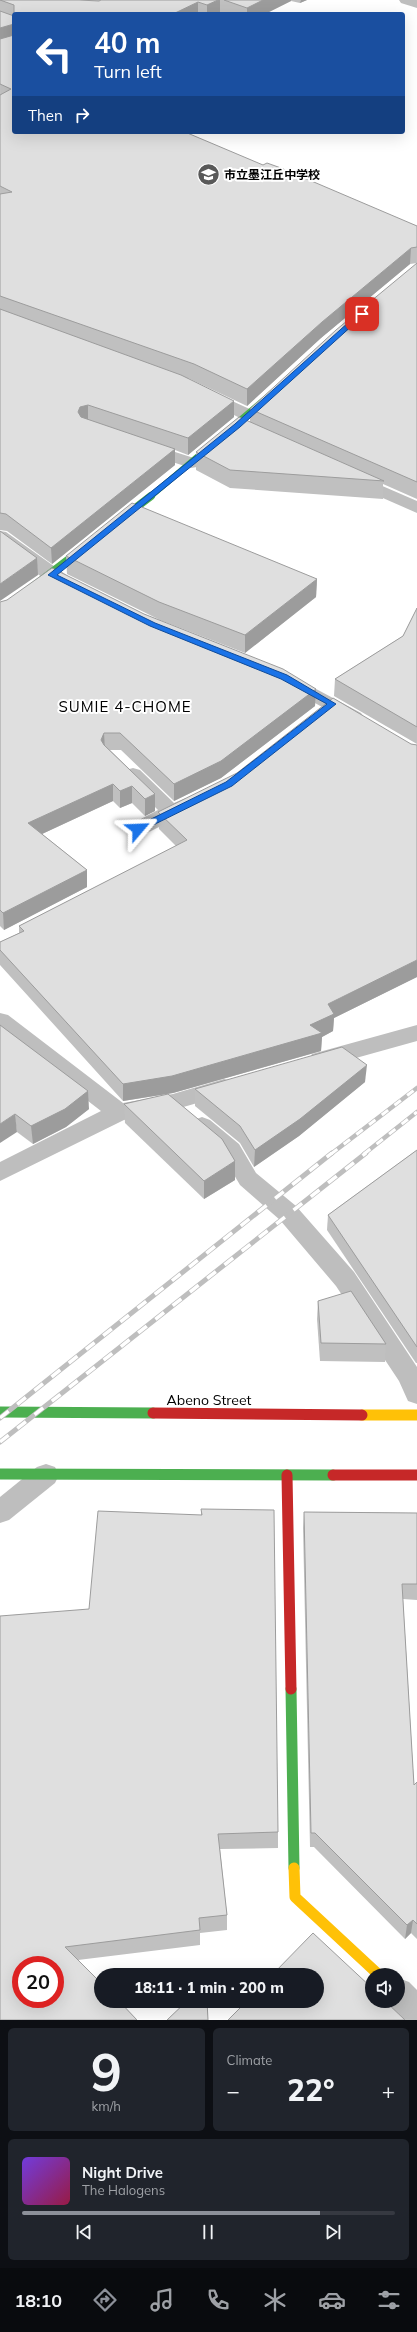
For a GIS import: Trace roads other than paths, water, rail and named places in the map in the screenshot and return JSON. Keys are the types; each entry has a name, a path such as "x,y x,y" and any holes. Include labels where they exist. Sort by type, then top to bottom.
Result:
{"street":[{"path":"406,0 417,4"},
{"path":"0,612 52,575 191,463 246,424 282,384"},
{"path":"195,389 246,424"},
{"path":"132,443 191,463"},
{"path":"345,475 417,508"},
{"path":"0,536 52,575 85,592"},
{"path":"277,674 371,727"},
{"path":"314,718 332,704"},
{"path":"119,761 172,812"},
{"path":"138,829 204,797"},
{"path":"0,1021 118,1112"},
{"path":"303,1065 417,1033"},
{"path":"0,1172 118,1112 173,1102 242,1082"},
{"path":"173,1102 231,1150 248,1179 288,1213 345,1279 409,1376 417,1394"},
{"name":"Abeno Street","path":"0,1412 417,1415"},
{"path":"0,1474 417,1475"},
{"path":"0,1512 46,1475"},
{"path":"287,1475 295,1897 371,1968"},
{"path":"405,2000 417,2011"}],"railway":[{"path":"331,1154 417,1088"},
{"path":"364,1154 417,1112"},
{"path":"0,1418 332,1153"},
{"path":"0,1442 366,1153"}],"place":[{"name":"市立墨江丘中学校","path":"208,175"}],"district":[{"name":"SUMIE 4-CHOME","path":"125,707"}]}
